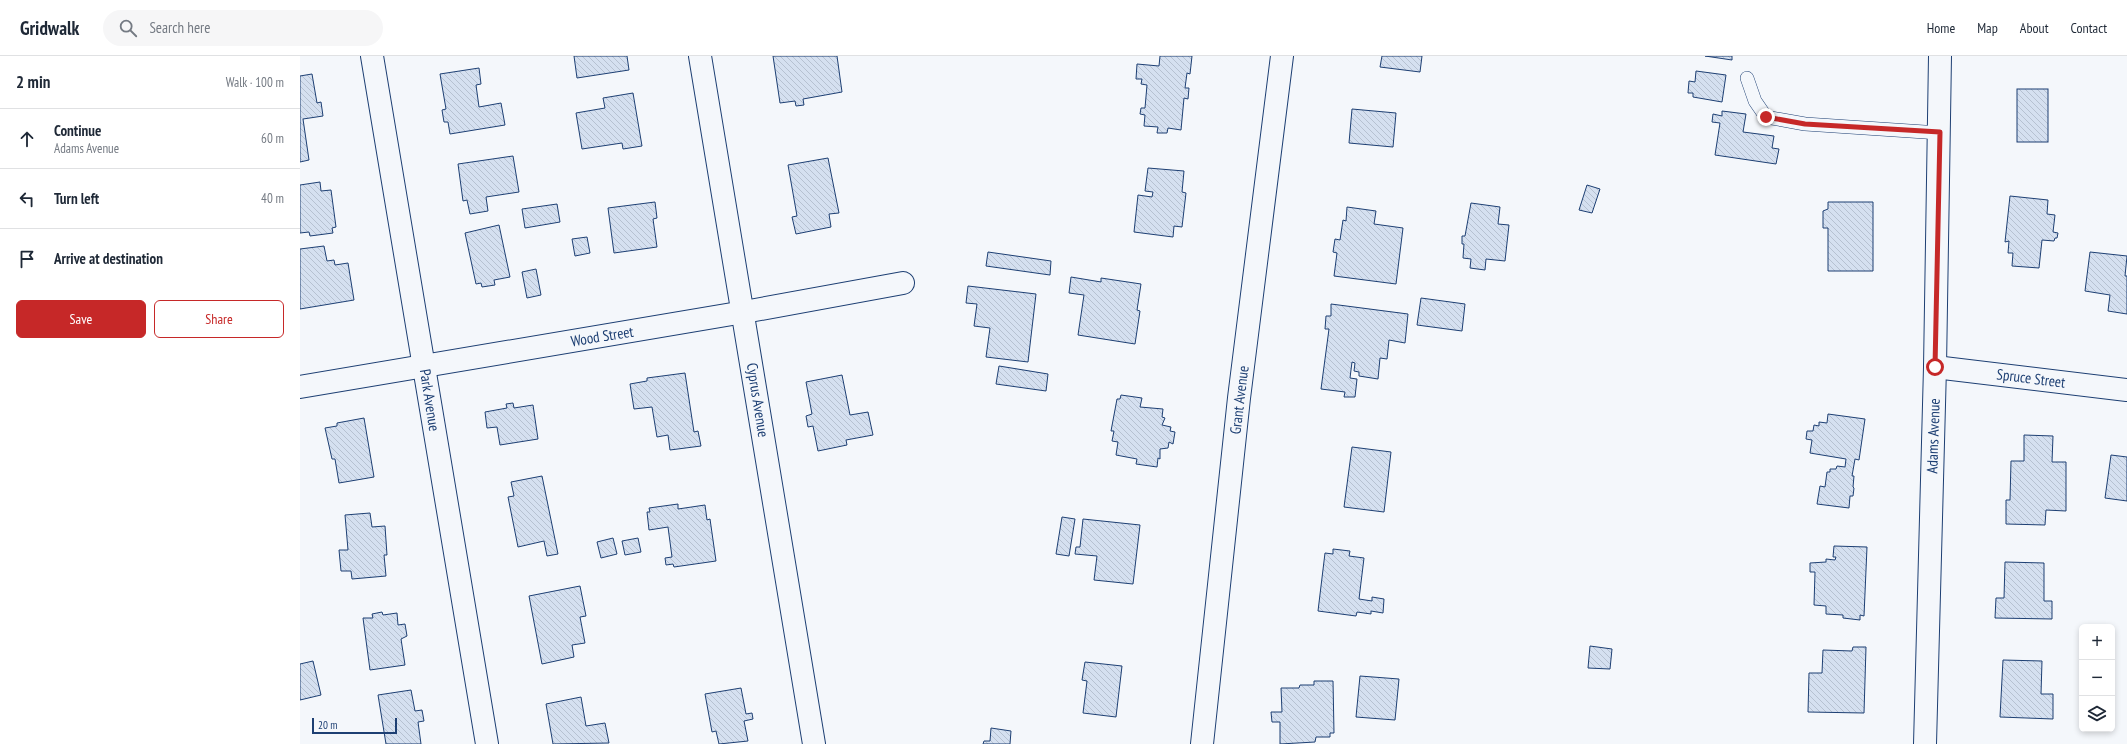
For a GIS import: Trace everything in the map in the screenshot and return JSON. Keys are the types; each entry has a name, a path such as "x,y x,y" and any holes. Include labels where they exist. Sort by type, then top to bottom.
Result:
{"street":[{"name":"Park Avenue","path":"372,56 487,744"},
{"name":"Cyprus Avenue","path":"700,56 744,312 814,744"},
{"name":"Grant Avenue","path":"1202,744 1239,398 1282,56"},
{"name":"Adams Avenue","path":"1925,744 1935,367 1940,132 1940,56"},
{"name":"Wood Street","path":"300,387 744,312 904,282"},
{"name":"Spruce Street","path":"1935,367 2127,390"}],"lane":[{"path":"1747,78 1755,101 1766,117 1805,124 1940,132"}],"building":[{"path":"574,56 627,56 629,70 577,78"},
{"path":"773,56 837,56 842,92 803,99 804,105 796,106 795,101 780,103"},
{"path":"1160,56 1192,56 1190,74 1187,73 1185,88 1189,88 1188,99 1184,98 1181,130 1168,128 1167,133 1157,133 1158,127 1144,126 1145,115 1140,114 1141,108 1145,108 1147,85 1141,84 1142,79 1136,79 1137,64 1159,66"},
{"path":"1382,56 1422,56 1420,72 1380,67"},
{"path":"1705,56 1732,56 1732,60"},
{"path":"479,68 481,84 476,85 479,107 501,103 505,125 450,134 448,122 444,122 442,110 446,109 440,74"},
{"path":"1696,71 1726,75 1722,102 1693,97 1693,93 1688,93 1689,81 1695,82"},
{"path":"312,74 317,103 321,102 323,116 303,119 309,160 300,162 300,76"},
{"path":"2017,89 2048,89 2048,142 2017,142"},
{"path":"633,93 642,146 623,149 622,143 582,149 576,113 605,108 603,98"},
{"path":"1352,109 1396,113 1393,147 1349,143"},
{"path":"1722,111 1746,114 1743,132 1774,136 1772,148 1779,149 1776,164 1715,155 1720,123 1712,122 1713,114 1722,116"},
{"path":"513,156 519,192 486,197 488,211 470,214 467,200 463,201 458,164"},
{"path":"828,158 839,213 829,214 831,227 796,234 792,217 797,216 788,165"},
{"path":"1148,168 1184,171 1182,192 1186,193 1182,227 1174,226 1173,237 1134,232 1138,195 1152,197 1153,192 1145,191"},
{"path":"320,182 321,191 331,190 336,227 332,228 333,233 310,236 309,232 300,233 300,185"},
{"path":"1587,185 1600,189 1592,213 1579,210"},
{"path":"2010,196 2048,200 2047,214 2055,215 2053,232 2058,233 2057,238 2055,238 2054,241 2042,240 2039,268 2012,266 2013,253 2008,253 2009,241 2005,242"},
{"path":"655,202 657,218 653,219 657,247 614,253 608,208"},
{"path":"1828,202 1873,202 1873,271 1828,271 1828,228 1823,228 1823,211 1828,209"},
{"path":"1471,203 1500,207 1498,224 1509,225 1505,261 1486,259 1485,270 1470,268 1471,259 1463,258 1464,244 1462,244 1462,236 1465,236"},
{"path":"557,204 560,222 525,228 522,209"},
{"path":"1347,207 1376,211 1374,224 1403,228 1396,284 1334,276 1337,253 1333,252 1335,239 1340,240 1343,220 1346,221"},
{"path":"499,225 510,277 494,280 495,285 482,287 481,283 476,284 465,233"},
{"path":"587,237 590,253 575,256 572,239"},
{"path":"324,246 327,261 334,260 335,265 348,263 354,300 300,309 300,249"},
{"path":"988,252 1051,261 1050,275 986,266"},
{"path":"2090,252 2127,256 2125,276 2127,276 2127,314 2108,311 2110,295 2085,291"},
{"path":"536,269 541,295 527,298 522,272"},
{"path":"1071,277 1101,282 1101,278 1141,284 1137,310 1140,311 1135,344 1078,335 1084,295 1069,293"},
{"path":"968,286 1036,294 1028,362 986,357 990,328 974,326 977,304 966,303"},
{"path":"1421,298 1465,304 1462,331 1417,325"},
{"path":"1331,304 1408,314 1405,343 1389,340 1387,359 1380,358 1378,379 1359,376 1359,372 1354,371 1355,363 1352,362 1350,378 1357,379 1355,397 1344,397 1345,392 1321,389 1329,329 1325,329 1326,316 1331,316"},
{"path":"999,366 1048,374 1046,391 996,384"},
{"path":"685,373 694,432 698,431 701,446 670,450 668,435 657,437 652,407 634,409 630,384 647,381 647,378"},
{"path":"842,375 850,415 868,412 873,435 846,440 847,445 818,451 813,426 808,427 806,416 812,414 806,382"},
{"path":"1121,395 1142,398 1140,407 1163,409 1162,417 1165,418 1162,425 1171,427 1170,431 1175,432 1173,444 1169,442 1168,448 1160,449 1160,459 1158,458 1157,467 1136,464 1137,459 1116,455 1118,442 1112,441 1114,431 1111,431 1117,399 1120,399"},
{"path":"513,403 514,408 533,405 538,439 500,445 497,427 487,428 485,412 507,408 506,404"},
{"path":"1828,414 1865,419 1859,460 1855,459 1852,476 1854,476 1854,488 1853,496 1850,496 1849,508 1817,504 1820,486 1825,487 1827,472 1830,472 1830,469 1836,469 1837,466 1845,467 1846,459 1810,453 1812,440 1806,439 1807,431 1813,431 1814,425 1819,426 1819,422 1827,423"},
{"path":"364,418 374,477 339,483 335,459 332,459 325,428 337,426 337,423"},
{"path":"2024,435 2053,436 2052,462 2066,462 2066,511 2046,510 2045,525 2006,524 2006,500 2010,500 2011,461 2024,461"},
{"path":"1352,447 1391,452 1384,512 1344,507"},
{"path":"2111,455 2127,457 2127,501 2105,498"},
{"path":"542,476 558,554 547,556 544,541 518,547 508,497 514,496 511,482"},
{"path":"678,504 678,509 705,505 707,520 710,519 716,561 674,567 673,564 666,565 665,558 672,557 668,527 649,530 647,512 650,512 649,508"},
{"path":"370,513 372,527 385,526 387,555 384,555 386,576 352,579 351,571 341,571 339,550 348,550 345,515"},
{"path":"1062,517 1075,519 1069,556 1056,554"},
{"path":"1083,519 1140,525 1133,584 1094,580 1097,556 1075,554 1076,547 1080,547"},
{"path":"613,538 617,554 601,558 597,542"},
{"path":"638,538 641,552 625,555 622,541"},
{"path":"1834,546 1867,547 1864,616 1860,615 1860,620 1843,618 1843,615 1826,614 1826,606 1814,605 1815,572 1810,572 1810,563 1826,562 1826,559 1835,560 1836,557 1833,557"},
{"path":"1333,549 1350,551 1349,556 1364,558 1359,599 1372,601 1372,597 1384,599 1383,613 1371,611 1371,614 1357,612 1356,616 1318,611 1325,553 1333,554"},
{"path":"2005,562 2044,563 2044,601 2052,601 2052,619 1995,618 1996,598 2004,598"},
{"path":"580,586 586,616 580,617 585,643 572,645 574,657 542,664 529,596"},
{"path":"382,612 383,615 397,613 398,625 405,624 407,636 401,639 405,665 370,670 363,618 373,618 372,614"},
{"path":"1590,646 1612,649 1610,669 1588,668"},
{"path":"1853,647 1866,647 1864,713 1808,712 1809,673 1822,673 1823,650 1852,651"},
{"path":"2003,660 2042,661 2041,694 2053,694 2053,719 2000,717"},
{"path":"313,661 321,695 300,700 300,664"},
{"path":"1085,662 1122,666 1116,717 1083,713 1087,681 1082,680"},
{"path":"1360,676 1399,679 1395,720 1356,717"},
{"path":"1314,681 1333,681 1334,733 1330,733 1330,737 1316,737 1315,742 1280,744 1280,722 1272,722 1271,712 1282,712 1281,688 1299,688 1300,685 1314,685"},
{"path":"741,688 746,714 752,713 753,719 744,721 748,741 719,744 716,731 712,732 705,694"},
{"path":"411,690 415,711 422,710 424,721 418,722 421,744 386,744 378,695"},
{"path":"581,697 586,726 605,723 609,743 553,744 546,704"},
{"path":"991,728 1011,731 1010,744 983,744 984,741 990,741"}],"route":[{"path":"1766,117 1805,124 1940,132 1935,367"}]}
